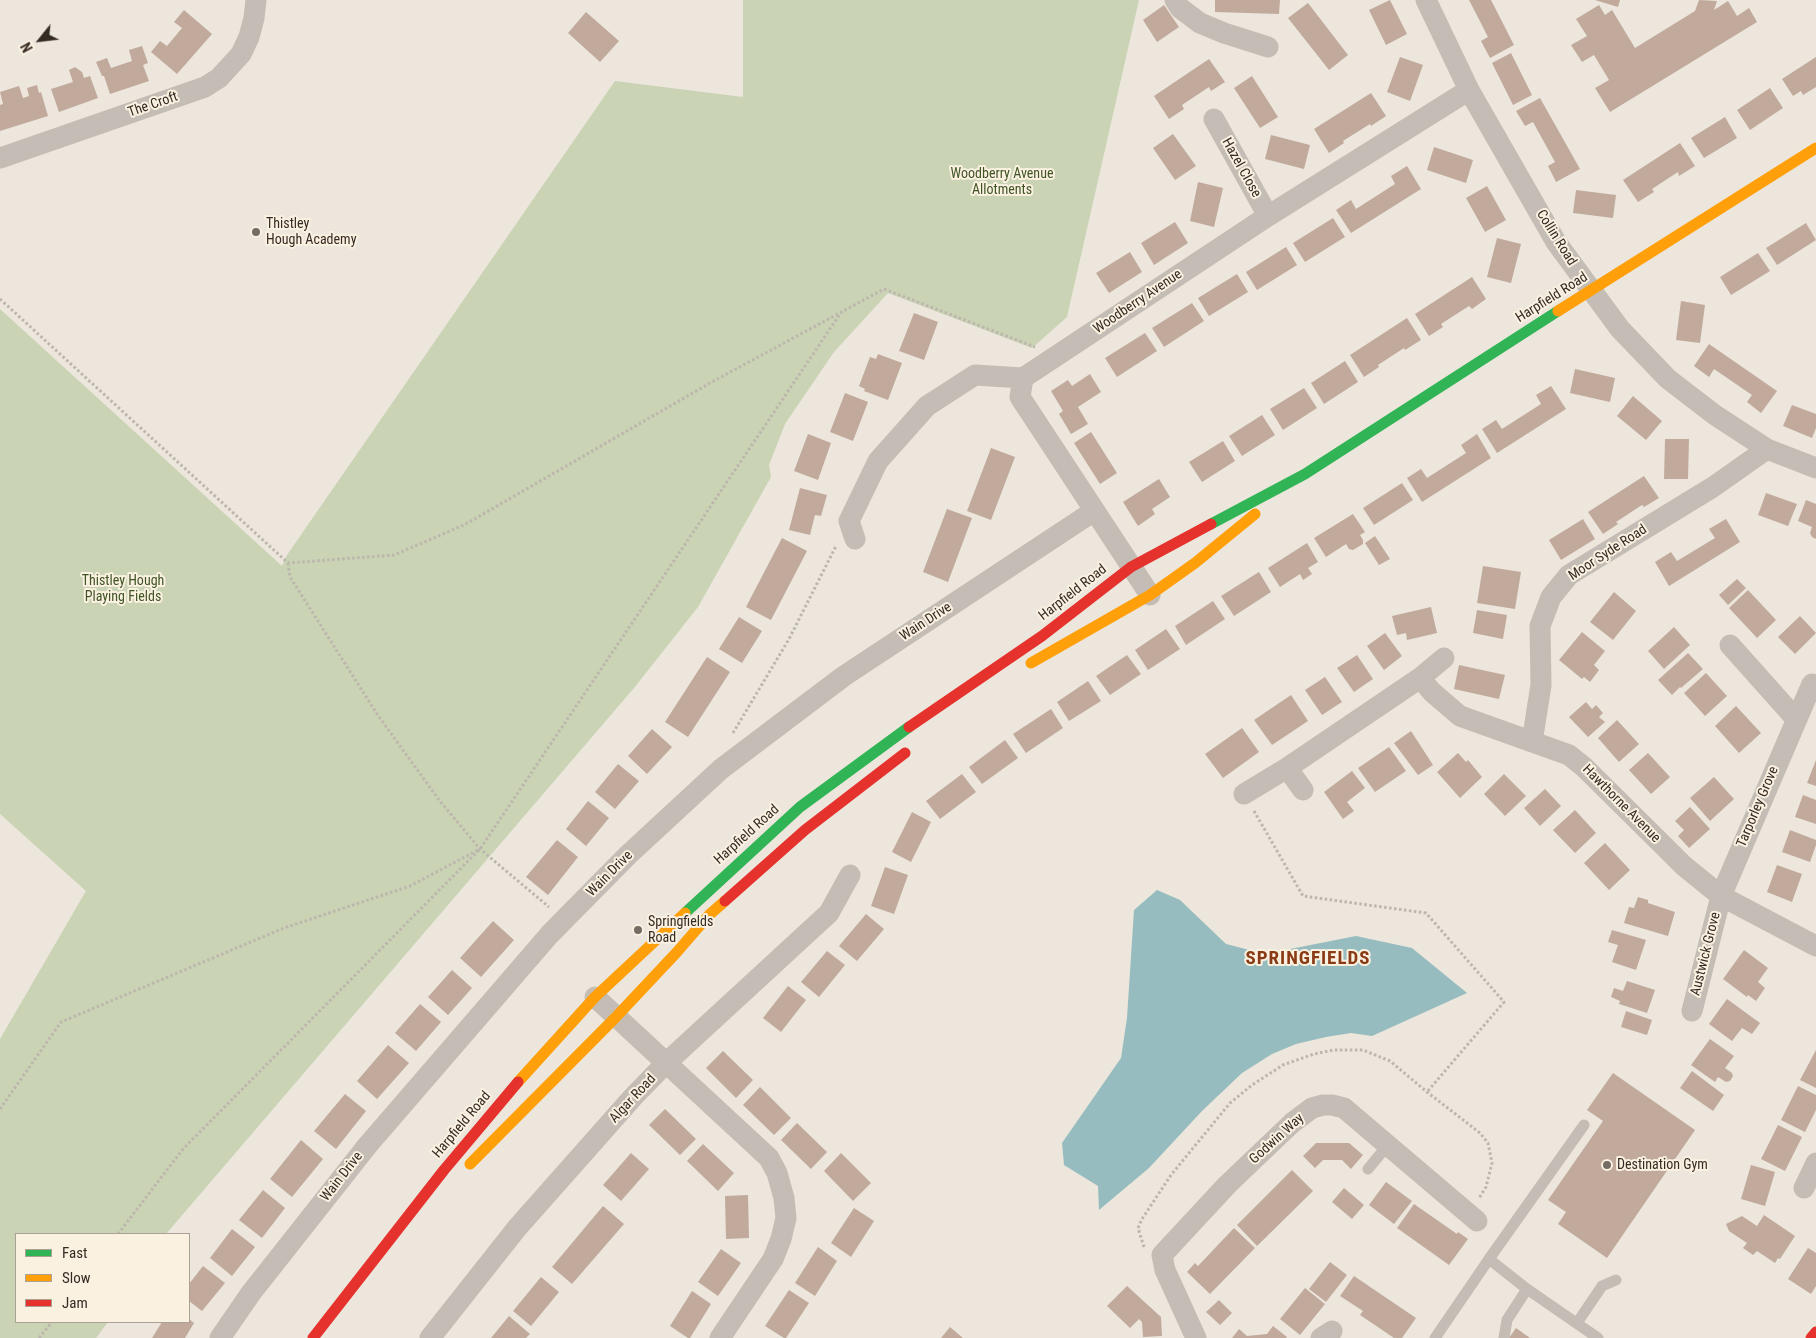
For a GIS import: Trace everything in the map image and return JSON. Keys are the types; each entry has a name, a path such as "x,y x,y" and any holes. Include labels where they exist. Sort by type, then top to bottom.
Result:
{"main road":[{"name":"Harpfield Road","path":"313,1338 444,1170 541,1055 595,997 800,807 941,704 1042,636 1131,567 1305,474 1487,356 1816,148"},
{"name":"Harpfield Road","path":"1019,671 1042,655 1150,595 1195,563 1305,474"},
{"path":"461,1176 473,1161 616,1018 709,915 805,830 912,747"},
{"path":"1811,1338 1816,1332"}],"street":[{"name":"The Croft","path":"0,158 205,87 219,78 241,54 252,28 256,0"},
{"path":"1175,0 1180,8 1200,23 1268,47"},
{"name":"Collin Road","path":"1426,0 1469,90 1556,242 1620,329 1668,379 1715,415 1767,449 1816,468"},
{"name":"Woodberry Avenue","path":"1023,378 1268,216 1469,90"},
{"name":"Hazel Close","path":"1214,119 1268,216"},
{"path":"852,530 878,461 927,406 974,375 1023,378 1020,397 1150,595"},
{"name":"Moor Syde Road","path":"1532,742 1540,685 1540,626 1551,597 1569,575 1713,487 1767,449"},
{"name":"Wain Drive","path":"220,1338 251,1293 367,1146 564,920 628,855 721,770 844,676 1094,511"},
{"path":"1730,645 1796,719"},
{"path":"1244,794 1287,768 1420,678 1444,658"},
{"name":"Hawthorne Avenue","path":"1420,678 1432,692 1460,716 1569,755 1584,767 1684,866 1721,896 1816,946"},
{"name":"Tarporley Grove","path":"1721,896 1812,684"},
{"path":"1287,768 1303,790"},
{"name":"Algar Road","path":"430,1338 517,1228 633,1097 665,1064 829,913 850,875"},
{"name":"Austwick Grove","path":"1692,1011 1721,896"},
{"path":"595,997 665,1064 769,1158 777,1173 784,1198 786,1218 781,1239 773,1259 720,1338"},
{"name":"Godwin Way","path":"1196,1338 1165,1270 1162,1255 1227,1185 1292,1123 1312,1108 1332,1105 1344,1108 1477,1220"},
{"path":"1804,1188 1816,1164"}],"lane":[{"path":"1435,1338 1488,1259 1584,1125"},
{"path":"1368,1169 1387,1146"},
{"path":"1488,1259 1578,1330 1598,1338"},
{"path":"1578,1330 1602,1286 1616,1280"},
{"path":"1504,1338 1507,1320 1527,1289"}],"path":[{"path":"288,563 394,555 464,525 710,383 884,289 1057,355"},
{"path":"0,298 288,563 290,577 377,714 439,800 480,849 564,920"},
{"path":"119,1233 183,1149 480,849 842,312"},
{"path":"721,770 729,740 852,530"},
{"path":"1244,794 1303,896 1426,913 1504,1002 1427,1092"},
{"path":"0,1109 61,1022 284,928 410,886 480,849"},
{"path":"39,1338 51,1323"}],"green space":[{"path":"743,0 1139,0 1067,317 1032,348 888,293 834,352 785,424 769,465 771,477 698,607 634,688 167,1233 15,1233 15,1323 107,1323 96,1338 0,1338 0,1039 86,891 0,814 0,309 282,566 287,555 615,81 743,97"}],"water":[{"path":"1157,890 1180,900 1226,944 1265,954 1356,936 1412,948 1467,993 1372,1036 1351,1033 1326,1037 1296,1044 1272,1054 1242,1073 1202,1111 1149,1168 1099,1210 1098,1186 1064,1165 1062,1143 1121,1058 1127,1018 1134,910"}],"building":[{"path":"1215,0 1280,0 1279,14 1215,12"},
{"path":"1390,0 1407,34 1386,45 1369,10"},
{"path":"1469,0 1491,0 1514,45 1490,58 1481,41 1488,37"},
{"path":"1595,0 1620,0 1618,7"},
{"path":"1699,0 1717,1 1714,10 1728,1 1737,16 1749,8 1757,22 1610,112 1595,88 1609,80 1594,55 1582,62 1571,45 1587,36 1576,19 1599,5 1605,15 1612,10 1635,48 1695,11"},
{"path":"1308,3 1348,55 1329,70 1288,18"},
{"path":"1164,5 1179,27 1157,42 1143,20"},
{"path":"184,10 212,34 177,74 151,52 160,41 167,46 182,28 174,22"},
{"path":"586,12 619,41 600,62 568,33"},
{"path":"142,46 148,63 143,65 149,81 110,94 104,76 102,76 96,62 107,58 111,68 132,61 129,50"},
{"path":"1511,53 1532,95 1513,105 1492,63"},
{"path":"1400,57 1423,65 1410,101 1387,92"},
{"path":"1816,57 1816,87 1803,95 1801,91 1793,96 1782,79"},
{"path":"1209,59 1225,82 1211,91 1209,87 1182,105 1184,109 1169,119 1154,96"},
{"path":"75,67 82,72 84,78 90,76 98,98 59,112 51,89 73,82 69,70"},
{"path":"1252,76 1278,117 1260,128 1234,88"},
{"path":"37,85 48,116 0,131 0,105 3,104 0,92 19,86 23,98 29,96 27,88"},
{"path":"1770,88 1783,108 1750,130 1737,110"},
{"path":"1371,93 1386,116 1343,141 1344,143 1329,153 1314,129"},
{"path":"1540,98 1580,169 1556,182 1548,166 1555,162 1533,122 1525,126 1516,111"},
{"path":"1725,117 1737,138 1704,158 1691,138"},
{"path":"1173,134 1196,166 1175,180 1153,148"},
{"path":"1271,135 1310,145 1304,169 1265,159"},
{"path":"1680,143 1695,166 1679,176 1678,172 1652,189 1654,192 1638,202 1623,180"},
{"path":"1434,147 1473,160 1466,183 1427,170"},
{"path":"1407,166 1421,189 1351,233 1336,210 1351,200 1356,209 1395,184 1391,176"},
{"path":"1198,182 1223,188 1214,227 1190,221"},
{"path":"1487,186 1506,220 1485,232 1466,198"},
{"path":"1576,190 1616,195 1613,218 1573,213"},
{"path":"1333,218 1345,237 1305,262 1293,243"},
{"path":"1175,222 1188,243 1154,265 1141,243"},
{"path":"1806,223 1816,240 1777,265 1766,248"},
{"path":"1497,238 1521,244 1511,283 1487,277"},
{"path":"1286,247 1297,265 1257,290 1246,272"},
{"path":"1130,252 1142,272 1109,293 1096,273"},
{"path":"1758,253 1770,271 1731,295 1720,277"},
{"path":"1237,274 1248,292 1209,316 1198,298"},
{"path":"1472,277 1486,299 1472,309 1469,306 1441,324 1443,327 1429,336 1415,314"},
{"path":"1681,301 1705,305 1700,343 1676,340"},
{"path":"1192,303 1204,321 1164,347 1152,328"},
{"path":"914,313 938,322 924,360 899,351"},
{"path":"1407,318 1421,340 1405,350 1404,348 1364,377 1350,355"},
{"path":"1145,333 1157,351 1117,377 1105,358"},
{"path":"1709,344 1777,391 1761,413 1747,402 1752,395 1714,369 1709,377 1694,366"},
{"path":"878,354 902,363 888,400 864,391 865,389 859,386 870,357 876,359"},
{"path":"1345,361 1358,382 1324,404 1311,383"},
{"path":"1575,369 1615,378 1610,402 1570,393"},
{"path":"1090,374 1101,392 1078,407 1088,424 1071,434 1059,414 1063,411 1051,391 1068,380 1072,386"},
{"path":"1551,386 1566,409 1497,453 1482,429 1496,420 1502,429 1541,404 1536,395"},
{"path":"1304,388 1317,408 1283,430 1270,409"},
{"path":"845,393 868,402 853,441 830,432"},
{"path":"1633,396 1662,421 1646,440 1617,416"},
{"path":"1792,405 1816,414 1816,428 1812,438 1783,426"},
{"path":"1262,415 1275,435 1242,456 1229,436"},
{"path":"1091,432 1117,473 1100,484 1074,443"},
{"path":"808,434 831,443 818,480 794,471"},
{"path":"1477,434 1491,458 1422,502 1407,478 1421,469 1427,478 1466,453 1461,445"},
{"path":"1665,439 1689,439 1688,479 1664,479"},
{"path":"1223,441 1235,461 1202,482 1189,462"},
{"path":"991,448 1015,457 991,520 967,511"},
{"path":"1644,476 1659,498 1644,507 1642,505 1616,522 1618,524 1603,534 1588,512"},
{"path":"1159,479 1170,497 1152,509 1155,514 1138,526 1123,502"},
{"path":"1402,483 1413,500 1374,525 1363,508"},
{"path":"800,488 827,495 821,516 815,515 810,535 789,530"},
{"path":"1766,493 1797,504 1788,526 1758,515"},
{"path":"1806,500 1816,504 1816,539 1810,533 1812,527 1798,521"},
{"path":"947,509 972,518 948,582 923,572"},
{"path":"1353,514 1365,532 1360,535 1363,544 1353,550 1349,549 1346,544 1326,557 1314,538"},
{"path":"1583,519 1595,539 1561,560 1549,540"},
{"path":"1726,519 1740,542 1669,586 1655,562 1671,552 1677,561 1715,538 1709,529"},
{"path":"1375,536 1390,559 1379,565 1365,543"},
{"path":"782,538 807,551 771,620 746,607"},
{"path":"1307,543 1318,562 1308,568 1312,574 1303,580 1300,574 1280,587 1268,568"},
{"path":"1483,566 1521,572 1515,609 1477,603"},
{"path":"1259,572 1271,592 1234,616 1221,596"},
{"path":"1737,579 1746,588 1728,605 1719,595"},
{"path":"1748,590 1776,620 1757,638 1729,608"},
{"path":"1614,592 1636,611 1613,640 1590,622"},
{"path":"1213,601 1225,619 1186,645 1175,626"},
{"path":"1431,607 1437,633 1407,640 1406,633 1397,635 1392,616"},
{"path":"1477,610 1507,615 1503,639 1473,633"},
{"path":"1800,616 1816,633 1795,654 1778,637"},
{"path":"739,617 762,631 742,663 719,649"},
{"path":"1674,627 1690,645 1664,669 1648,651"},
{"path":"1166,629 1180,649 1148,670 1135,650"},
{"path":"1582,632 1605,651 1594,665 1599,670 1590,682 1584,677 1582,679 1559,660"},
{"path":"1385,633 1402,656 1384,670 1367,646"},
{"path":"1688,653 1703,669 1672,695 1658,680"},
{"path":"1127,655 1141,674 1110,695 1096,676"},
{"path":"1357,655 1373,679 1354,692 1337,668"},
{"path":"707,657 730,672 688,737 665,722"},
{"path":"1459,665 1505,675 1499,699 1454,689"},
{"path":"1706,673 1727,696 1705,716 1684,693"},
{"path":"1325,677 1342,702 1322,715 1305,690"},
{"path":"1088,681 1101,701 1069,721 1057,702"},
{"path":"1291,695 1308,721 1272,745 1254,720"},
{"path":"1586,702 1592,709 1596,705 1603,713 1599,717 1605,722 1588,737 1569,717"},
{"path":"1736,706 1761,733 1739,753 1715,726"},
{"path":"1051,709 1063,728 1026,753 1013,734"},
{"path":"1617,720 1639,744 1619,762 1598,738"},
{"path":"1242,728 1259,752 1223,778 1205,754"},
{"path":"652,729 672,747 647,774 628,756"},
{"path":"1411,731 1433,765 1418,775 1394,743"},
{"path":"1005,740 1018,758 982,784 969,767"},
{"path":"1389,747 1406,771 1375,792 1358,768"},
{"path":"1458,753 1466,762 1468,760 1482,777 1460,798 1437,772"},
{"path":"1648,753 1670,777 1651,794 1629,770"},
{"path":"1816,760 1816,786 1807,783"},
{"path":"618,764 639,781 615,809 595,792"},
{"path":"1352,771 1365,788 1347,802 1354,811 1343,819 1324,792"},
{"path":"962,774 976,792 940,819 926,801"},
{"path":"1504,774 1526,796 1505,816 1484,794"},
{"path":"1714,777 1734,799 1710,821 1690,798"},
{"path":"1545,789 1561,806 1540,826 1524,808"},
{"path":"1803,795 1816,800 1816,824 1795,817"},
{"path":"588,801 609,818 586,846 566,829"},
{"path":"1690,807 1710,829 1689,848 1678,836 1684,830 1675,821"},
{"path":"1575,810 1596,833 1575,853 1553,830"},
{"path":"912,812 931,822 911,862 892,852"},
{"path":"1790,830 1816,840 1810,862 1782,852"},
{"path":"557,840 578,857 548,895 526,877"},
{"path":"1605,843 1630,870 1609,890 1584,863"},
{"path":"1777,865 1802,874 1792,902 1767,892"},
{"path":"885,867 908,875 894,914 871,906"},
{"path":"1638,897 1648,900 1648,903 1675,912 1668,936 1624,923 1629,907 1634,908"},
{"path":"866,914 884,929 857,961 839,946"},
{"path":"493,921 514,940 481,977 460,958"},
{"path":"1612,930 1646,940 1636,970 1612,962 1618,945 1608,942"},
{"path":"1744,950 1768,968 1758,982 1765,988 1756,1001 1748,995 1747,997 1723,979"},
{"path":"827,951 845,965 819,997 801,982"},
{"path":"452,970 472,988 448,1015 428,997"},
{"path":"1627,981 1655,990 1647,1013 1619,1004 1620,1001 1611,997 1614,988 1623,991"},
{"path":"788,986 806,1000 781,1032 763,1018"},
{"path":"1727,999 1760,1023 1752,1034 1742,1028 1732,1041 1709,1024"},
{"path":"420,1004 441,1022 416,1051 395,1033"},
{"path":"1626,1011 1652,1020 1647,1035 1621,1027"},
{"path":"1710,1039 1734,1056 1725,1068 1732,1073 1733,1076 1730,1081 1726,1082 1718,1077 1715,1082 1691,1065"},
{"path":"388,1045 409,1063 377,1099 357,1081"},
{"path":"1816,1050 1816,1088 1800,1080"},
{"path":"723,1051 753,1080 736,1098 706,1068"},
{"path":"1692,1071 1724,1095 1713,1111 1680,1088"},
{"name":"Destination Gym","path":"1613,1073 1695,1130 1607,1258 1558,1224 1566,1212 1548,1200 1603,1121 1587,1110"},
{"path":"1798,1086 1816,1095 1816,1110 1805,1132 1781,1120"},
{"path":"760,1087 791,1118 774,1135 743,1105"},
{"path":"345,1094 366,1111 336,1149 314,1131"},
{"path":"665,1109 696,1139 680,1155 649,1125"},
{"path":"797,1123 827,1152 811,1169 781,1140"},
{"path":"1778,1125 1802,1137 1785,1171 1761,1159"},
{"path":"301,1140 323,1159 292,1197 270,1179"},
{"path":"1316,1143 1349,1143 1363,1155 1351,1169 1342,1160 1323,1160 1315,1168 1303,1156"},
{"path":"703,1144 734,1173 718,1191 687,1161"},
{"path":"631,1153 649,1169 621,1201 603,1185"},
{"path":"841,1153 871,1183 853,1201 824,1171"},
{"path":"1751,1165 1775,1172 1765,1206 1741,1199"},
{"path":"1292,1170 1313,1191 1257,1246 1237,1225"},
{"path":"1386,1182 1412,1201 1394,1224 1369,1205"},
{"path":"1344,1188 1364,1205 1352,1219 1332,1202"},
{"path":"263,1190 285,1208 262,1238 239,1220"},
{"path":"748,1195 749,1238 726,1239 725,1196"},
{"path":"1414,1204 1457,1234 1458,1232 1468,1239 1449,1265 1397,1228"},
{"path":"603,1206 624,1224 572,1284 552,1267"},
{"path":"854,1208 874,1221 851,1257 831,1243"},
{"path":"1764,1215 1795,1236 1780,1259 1778,1258 1775,1263 1757,1251 1753,1255 1743,1248 1747,1243 1729,1231 1726,1224 1742,1216 1757,1226"},
{"path":"1234,1228 1255,1248 1210,1294 1187,1272 1195,1263 1198,1266"},
{"path":"232,1229 255,1247 232,1276 210,1258"},
{"path":"818,1247 837,1261 815,1296 795,1283"},
{"path":"1808,1248 1816,1253 1816,1286 1811,1294 1788,1279"},
{"path":"721,1249 741,1263 718,1296 698,1282"},
{"path":"1330,1262 1347,1275 1326,1302 1309,1289"},
{"path":"203,1266 225,1283 202,1311 190,1302 190,1283"},
{"path":"1354,1276 1416,1318 1402,1338 1394,1338 1360,1315 1363,1311 1340,1296"},
{"path":"541,1277 559,1292 531,1326 513,1311"},
{"path":"1127,1286 1161,1317 1162,1336 1143,1337 1142,1322 1139,1319 1130,1328 1107,1306"},
{"path":"1305,1288 1325,1304 1300,1335 1280,1319"},
{"path":"789,1290 809,1303 786,1338 784,1338 765,1326"},
{"path":"692,1291 711,1304 690,1338 688,1338 670,1326"},
{"path":"1219,1300 1232,1313 1220,1325 1206,1312"},
{"path":"509,1316 530,1334 526,1338 491,1338"},
{"path":"190,1320 194,1323 185,1338 152,1338 161,1323 190,1323"},
{"path":"1273,1326 1287,1337 1232,1338 1239,1329 1247,1336 1267,1334"},
{"path":"950,1327 963,1338 941,1338"},
{"path":"1516,1328 1530,1338 1509,1338"}],"traffic: fast":[{"path":"1211,524 1305,474 1558,311"},
{"path":"685,913 800,807 909,727"}],"traffic: slow":[{"path":"1558,311 1816,148"},
{"path":"1031,663 1150,595 1195,563 1255,514"},
{"path":"470,1164 615,1018 709,915 725,901"},
{"path":"518,1082 595,997 685,913"}],"traffic: jam":[{"path":"909,727 1042,636 1131,567 1211,524"},
{"path":"725,901 805,830 905,753"},
{"path":"313,1338 444,1170 518,1082"},
{"path":"1811,1338 1816,1332"}],"place":[{"name":"Thistley Hough Academy","path":"256,232"},
{"name":"Springfields Road","path":"638,930"},
{"name":"Destination Gym","path":"1607,1165"}],"district":[{"name":"SPRINGFIELDS","path":"1308,959"}],"park label":[{"name":"Woodberry Avenue Allotments","path":"1002,182"},
{"name":"Thistley Hough Playing Fields","path":"123,590"}]}
